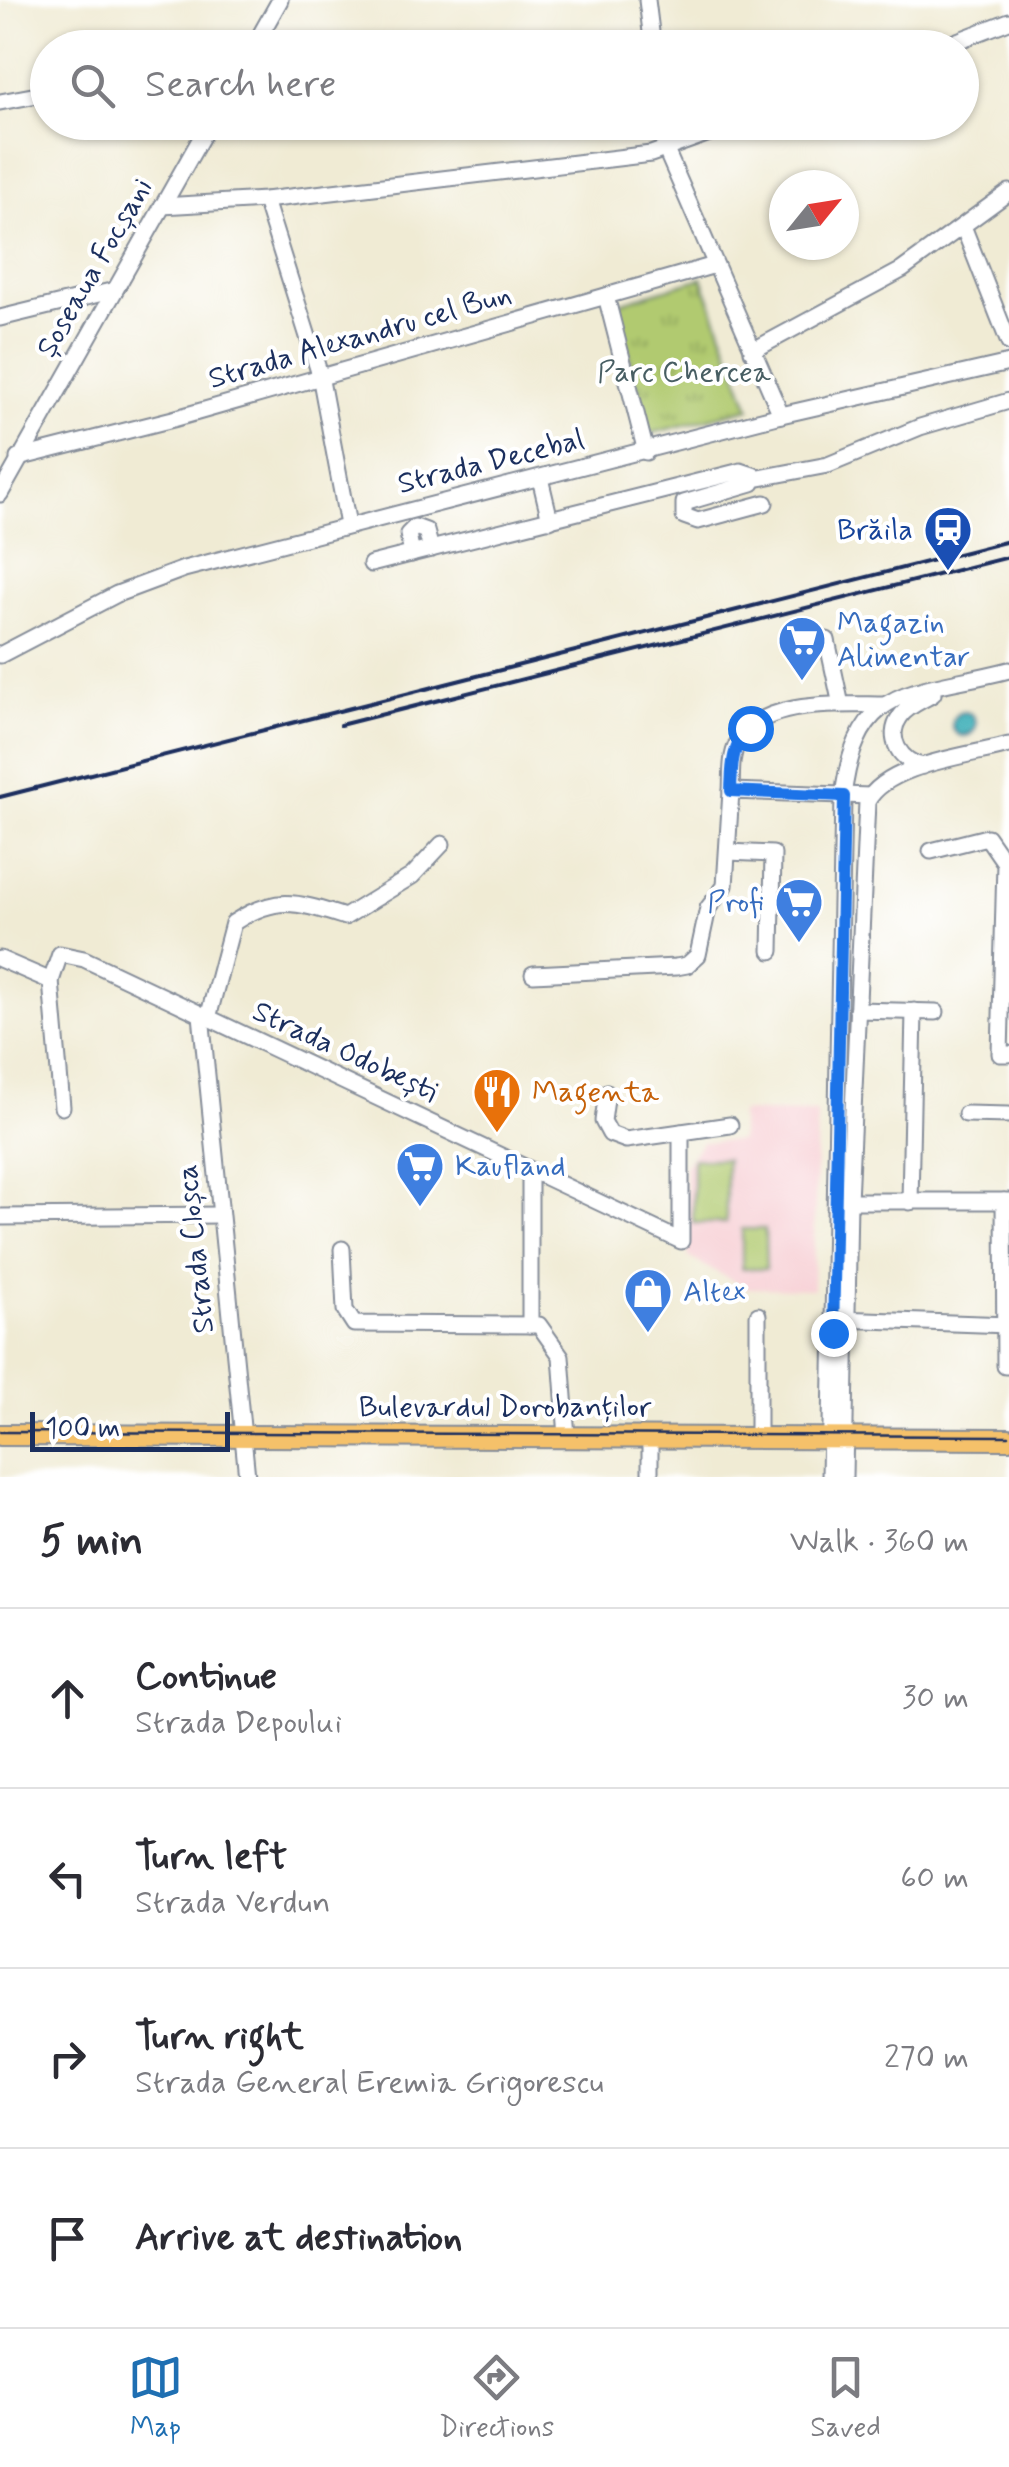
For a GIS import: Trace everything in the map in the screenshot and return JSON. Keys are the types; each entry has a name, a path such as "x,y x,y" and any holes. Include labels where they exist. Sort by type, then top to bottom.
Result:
{"main road":[{"name":"Bulevardul Dorobanților","path":"0,1435 1009,1439"}],"street":[{"path":"263,30 280,0"},
{"path":"647,0 651,30"},
{"path":"979,33 1009,21"},
{"path":"0,102 30,96"},
{"name":"Șoseaua Focșani","path":"0,494 4,476 116,290 200,140"},
{"path":"665,140 781,415"},
{"path":"162,206 265,200 474,177 666,150 692,140"},
{"path":"752,352 873,287 1009,192"},
{"path":"265,200 320,375 348,525"},
{"path":"963,226 1009,343"},
{"name":"Strada Alexandru cel Bun","path":"18,458 173,419 715,265"},
{"path":"0,318 116,290"},
{"path":"606,296 646,452"},
{"name":"Strada Decebal","path":"0,655 149,580 781,415 1009,363"},
{"path":"765,503 698,521 684,516 684,502 747,486 754,479 828,465 920,427 1009,401"},
{"path":"370,564 741,470 750,472 754,479"},
{"path":"540,478 550,520"},
{"path":"412,554 408,534 415,527 426,531 431,549"},
{"path":"827,640 841,705"},
{"path":"533,974 687,964 698,955 708,908 725,886 733,752 750,728 788,710 884,704 1009,670"},
{"path":"984,677 1009,682"},
{"path":"927,766 916,765 903,756 894,731 904,712 947,686"},
{"path":"830,1477 838,1438 841,1319 844,796 850,757 862,726 884,704"},
{"path":"841,1319 865,812 870,796 892,777 1009,745"},
{"path":"731,791 870,796"},
{"path":"930,851 987,836 1007,863 1000,1054 1009,1054"},
{"name":"Strada Cloșca","path":"247,1477 220,1215 205,1016 233,923 258,906 293,901 345,917 412,876 442,844"},
{"path":"728,852 774,854 771,950"},
{"name":"Strada Odobești","path":"51,982 60,954 84,959 682,1241 681,1132"},
{"path":"0,958 51,982 62,1108"},
{"path":"857,1010 936,1012"},
{"path":"910,1202 914,1011"},
{"path":"607,1092 603,1121 610,1134 626,1140 730,1124"},
{"path":"966,1114 1009,1115"},
{"path":"530,1171 530,1324"},
{"path":"849,1201 1006,1201 1009,1366"},
{"path":"0,1218 220,1215"},
{"path":"342,1250 344,1310 354,1324 539,1324 561,1356 567,1438"},
{"path":"758,1315 758,1437"},
{"path":"841,1319 1008,1325"},
{"path":"650,1438 650,1477"},
{"path":"838,1438 844,1477"}],"shaded area":[{"path":"740,1112 817,1113 813,1289 747,1288 688,1257 685,1165 702,1142 740,1141"}],"green space":[{"name":"Parc Chercea","path":"702,278 750,408 649,434 616,304"},
{"path":"693,1159 726,1159 726,1223 693,1223"},
{"path":"742,1229 765,1229 766,1269 742,1269"}],"water":[{"path":"964,712 976,724 964,736 952,724"}],"tram line":[{"path":"0,1432 1009,1436"}],"railway":[{"path":"0,797 1009,541"},
{"path":"340,725 1009,557"}],"place":[{"name":"Brăila","path":"948,572"},
{"name":"Magazin Alimentar","path":"802,682"},
{"name":"Profi","path":"799,944"},
{"name":"Magenta","path":"497,1134"},
{"name":"Kaufland","path":"420,1208"},
{"name":"Altex","path":"648,1334"}],"route":[{"path":"750,728 733,752 731,791 844,796 833,1333"}]}
